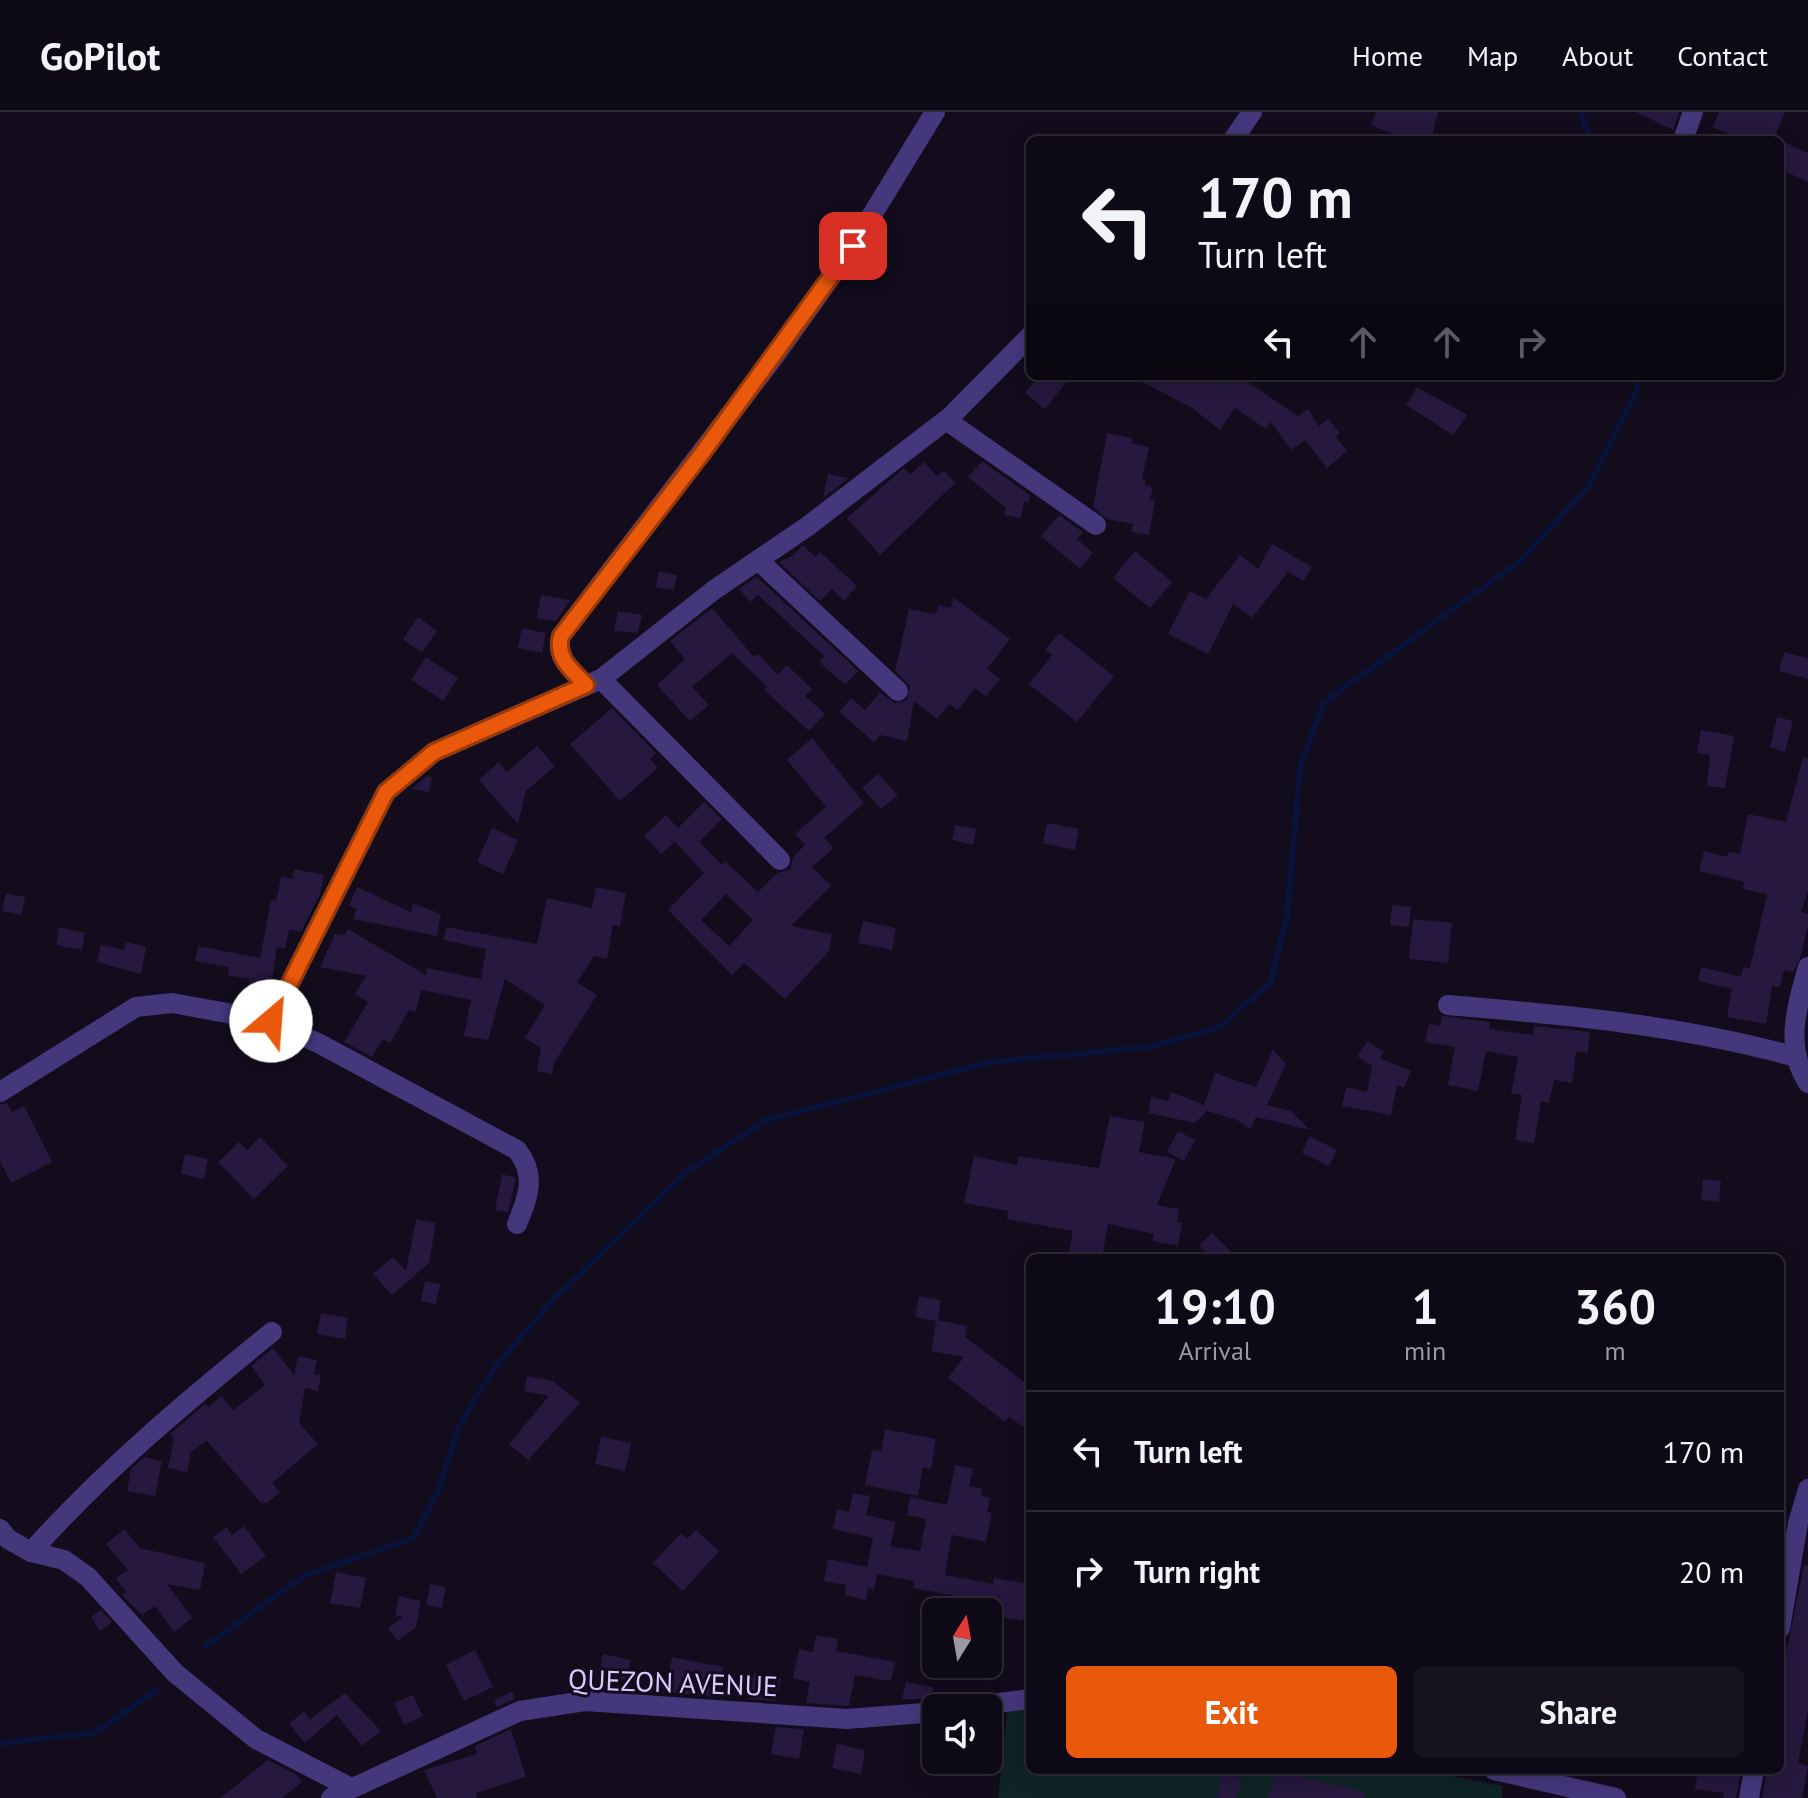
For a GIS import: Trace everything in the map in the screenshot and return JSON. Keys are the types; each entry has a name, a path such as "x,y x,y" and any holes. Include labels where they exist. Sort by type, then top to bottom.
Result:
{"street":[{"path":"780,860 593,682 561,656 558,649 561,636 777,353 853,246 935,112"},
{"path":"1236,136 1252,112"},
{"path":"1684,136 1693,112"},
{"path":"271,1021 386,792 434,752 593,682 808,526 946,420 1026,340"},
{"path":"946,420 1096,525"},
{"path":"758,560 898,691"},
{"path":"1808,967 1793,1029 1796,1057 1808,1083"},
{"path":"0,1092 136,1007 172,1003 271,1021 517,1150 527,1163 530,1181 517,1224"},
{"path":"1448,1005 1623,1020 1796,1057"},
{"path":"31,1552 81,1496 181,1406 272,1332"},
{"path":"1784,1605 1798,1523 1808,1489"},
{"path":"0,1529 8,1539 31,1552 64,1560 88,1577 175,1673 256,1739 349,1787"},
{"path":"1002,1703 1026,1700"},
{"name":"QUEZON AVENUE","path":"331,1798 349,1787 520,1711 585,1701 847,1719 922,1713"},
{"path":"1511,1774 1616,1798"},
{"path":"1749,1798 1753,1774"}],"green space":[{"path":"1008,1706 1026,1706 1026,1774 1442,1774 1502,1786 1502,1798 998,1798"}],"building":[{"path":"1376,112 1438,112 1432,136 1398,136 1371,125"},
{"path":"1636,112 1679,112 1673,130"},
{"path":"1719,112 1785,112 1775,136 1734,136 1713,127"},
{"path":"1784,142 1808,153 1808,182 1784,171"},
{"path":"1036,380 1068,380 1045,409 1025,393"},
{"path":"1139,380 1226,380 1230,383 1245,380 1298,416 1308,409 1319,426 1328,419 1340,433 1336,437 1347,451 1327,468 1305,440 1291,450 1271,422 1266,429 1235,408 1220,430 1192,408"},
{"path":"1417,387 1467,415 1453,435 1406,405"},
{"path":"1107,433 1132,438 1131,443 1149,447 1142,479 1146,479 1145,485 1153,487 1150,500 1155,501 1149,535 1132,532 1133,524 1107,519 1093,507"},
{"path":"982,461 1030,495 1029,502 1024,501 1021,518 1004,515 1006,508 968,477"},
{"path":"924,462 937,476 944,471 955,483 880,555 847,518 904,468 910,475"},
{"path":"828,474 849,478 823,498"},
{"path":"1059,515 1083,532 1077,539 1093,553 1080,569 1041,536"},
{"path":"1272,544 1312,567 1303,581 1288,572 1252,618 1233,604 1208,654 1168,634 1190,591 1206,599 1240,555 1258,569"},
{"path":"803,545 815,557 820,552 857,586 844,601 832,589 820,601 779,562 792,556"},
{"path":"1135,551 1172,582 1150,608 1113,578"},
{"path":"659,571 677,575 674,590 656,587"},
{"path":"757,577 858,671 845,685 819,662 824,656 758,595 750,602 739,589"},
{"path":"541,595 570,600 556,621 537,618"},
{"path":"953,597 1010,639 987,669 1000,679 986,696 975,688 958,710 949,704 937,719 914,701 907,741 880,735 874,742 839,712 851,698 865,710 880,692 894,703 907,700 910,686 895,671 909,609 936,614 938,605 951,608"},
{"path":"712,608 754,657 758,654 778,675 787,665 812,689 805,696 825,714 809,731 764,690 767,687 732,653 692,687 709,705 690,721 657,685 685,659 670,641"},
{"path":"618,611 642,615 638,633 614,631"},
{"path":"418,617 437,631 422,653 403,639"},
{"path":"522,628 546,633 542,653 518,648"},
{"path":"1059,633 1114,676 1077,722 1029,684 1052,655 1045,650"},
{"path":"1784,652 1808,658 1808,679 1779,671"},
{"path":"426,657 458,678 443,701 411,680"},
{"path":"612,708 656,753 650,759 658,768 620,801 570,744"},
{"path":"1777,717 1793,721 1785,752 1770,747"},
{"path":"1701,730 1734,736 1725,788 1707,786 1710,755 1697,753"},
{"path":"812,738 864,803 824,838 834,848 812,867 831,886 791,926 832,934 829,951 785,999 744,963 732,975 668,910 704,873 675,842 661,854 644,836 666,815 678,828 704,802 722,819 699,842 722,865 725,861 758,892 777,873 790,869 793,857 805,845 795,834 826,807 787,760","holes":["726,894 753,920 729,946 701,920"]},
{"path":"537,746 555,766 526,791 518,824 479,780 499,762 507,772"},
{"path":"1803,757 1808,758 1808,891 1801,912 1808,914 1808,924 1801,956 1793,972 1784,970 1780,987 1772,986 1766,1024 1727,1017 1732,989 1698,981 1701,967 1741,977 1743,967 1750,968 1767,894 1743,889 1744,882 1699,871 1704,851 1727,857 1728,852 1740,854 1748,814 1786,822"},
{"path":"878,774 898,795 881,809 862,788"},
{"path":"426,776 432,777 429,792 412,789"},
{"path":"1047,823 1079,829 1075,850 1043,843"},
{"path":"955,825 976,829 973,845 952,840"},
{"path":"492,828 518,840 503,874 477,862"},
{"path":"294,869 324,875 320,894 301,932 289,929 285,949 277,947 270,991 248,986 249,979 228,975 229,967 195,961 198,946 260,958 271,900 276,901 281,877 292,879"},
{"path":"357,887 411,912 413,903 441,914 437,936 353,919 357,909 349,905"},
{"path":"596,887 626,893 620,926 613,925 607,959 594,956 577,982 597,995 554,1063 552,1074 537,1071 541,1048 525,1038 545,1005 505,979 488,1040 464,1036 471,1000 421,990 416,1012 409,1010 390,1043 383,1039 372,1057 344,1042 368,1002 355,994 366,976 320,967 335,934 345,935 348,929 426,975 427,968 481,979 486,949 443,940 446,927 537,944 547,898 592,908"},
{"path":"6,893 25,897 22,915 2,911"},
{"path":"1392,905 1411,907 1409,927 1390,925"},
{"path":"1413,919 1452,923 1448,963 1409,959"},
{"path":"863,921 896,928 892,950 858,943"},
{"path":"59,927 85,933 82,950 56,945"},
{"path":"126,942 146,947 141,974 97,962 101,945 124,950"},
{"path":"1442,1016 1490,1022 1489,1029 1533,1035 1534,1026 1590,1032 1588,1053 1576,1052 1572,1083 1554,1080 1549,1103 1541,1101 1534,1143 1515,1140 1522,1095 1511,1093 1518,1057 1486,1051 1478,1091 1448,1085 1455,1047 1425,1042 1429,1024 1440,1026"},
{"path":"1368,1041 1384,1052 1380,1058 1411,1071 1404,1088 1397,1085 1391,1115 1342,1106 1346,1087 1367,1092 1372,1066 1357,1056"},
{"path":"1273,1050 1286,1064 1267,1105 1291,1111 1310,1130 1256,1117 1250,1129 1237,1120 1207,1111 1195,1123 1148,1113 1151,1097 1168,1101 1171,1092 1204,1105 1215,1073 1256,1087"},
{"path":"7,1103 12,1112 24,1106 52,1162 11,1183 0,1161 0,1105"},
{"path":"1110,1116 1145,1122 1139,1152 1176,1159 1157,1205 1179,1209 1177,1222 1182,1223 1178,1246 1152,1241 1154,1234 1108,1224 1103,1254 1069,1254 1073,1231 1007,1219 1008,1211 964,1203 974,1156 1017,1165 1018,1156 1099,1168"},
{"path":"1178,1131 1195,1140 1184,1161 1167,1152"},
{"path":"1309,1136 1337,1150 1329,1166 1302,1153"},
{"path":"260,1137 288,1166 254,1199 218,1162 239,1142 247,1150"},
{"path":"185,1154 208,1159 204,1179 181,1174"},
{"path":"502,1174 516,1178 508,1212 495,1210"},
{"path":"1703,1179 1721,1181 1719,1202 1701,1200"},
{"path":"416,1219 436,1223 429,1263 392,1295 373,1274 393,1257 406,1271"},
{"path":"1212,1233 1230,1251 1227,1254 1208,1254 1199,1246"},
{"path":"425,1281 440,1284 436,1304 421,1301"},
{"path":"919,1296 941,1300 938,1320 967,1326 965,1337 1026,1383 1026,1429 1009,1417 1005,1422 948,1378 964,1357 931,1351 936,1321 915,1317"},
{"path":"321,1313 348,1318 345,1339 317,1334"},
{"path":"273,1348 294,1375 298,1356 317,1360 314,1374 321,1375 318,1391 305,1388 299,1423 318,1444 272,1483 280,1492 267,1503 261,1503 207,1441 191,1452 187,1472 168,1468 174,1438 170,1434 205,1404 208,1407 221,1396 233,1410 265,1385 251,1366"},
{"path":"527,1376 553,1381 580,1403 528,1460 509,1444 549,1396 524,1391"},
{"path":"885,1429 936,1439 931,1469 923,1467 918,1496 865,1485 872,1450 881,1451"},
{"path":"601,1437 631,1443 625,1471 595,1464"},
{"path":"144,1457 162,1461 155,1496 127,1491 131,1469"},
{"path":"955,1465 973,1469 969,1486 982,1488 981,1496 990,1498 987,1512 992,1513 986,1542 952,1535 945,1575 993,1584 994,1578 1026,1583 1023,1621 1002,1617 1002,1598 961,1598 913,1588 914,1581 877,1574 874,1590 868,1588 866,1600 845,1595 846,1585 824,1581 828,1559 867,1567 873,1538 833,1529 837,1509 849,1512 853,1493 870,1496 866,1515 896,1522 890,1546 920,1551 926,1519 907,1515 910,1497 947,1505"},
{"path":"244,1526 266,1556 241,1574 213,1537 227,1527 232,1535"},
{"path":"124,1529 140,1548 205,1563 200,1590 167,1584 192,1618 174,1632 155,1606 142,1615 122,1595 126,1592 116,1578 128,1570 106,1544"},
{"path":"696,1530 719,1551 683,1591 653,1563 681,1533 687,1539"},
{"path":"1804,1565 1808,1565 1808,1710 1798,1763 1808,1766 1802,1798 1762,1798 1766,1774 1784,1774 1784,1662"},
{"path":"336,1572 366,1578 360,1608 330,1603"},
{"path":"430,1584 446,1587 442,1608 426,1605"},
{"path":"399,1596 421,1601 416,1627 398,1641 388,1628 403,1617 395,1615"},
{"path":"101,1610 112,1622 100,1631 91,1617"},
{"path":"816,1635 838,1639 836,1651 895,1662 891,1681 855,1675 849,1706 806,1703 810,1682 793,1678 799,1649 813,1652"},
{"path":"475,1650 493,1687 464,1701 446,1665"},
{"path":"603,1654 631,1660 627,1680 599,1675"},
{"path":"672,1657 723,1667 717,1697 666,1692"},
{"path":"754,1673 781,1678 776,1701 748,1699"},
{"path":"906,1682 933,1687 932,1694 922,1694 922,1699 902,1699"},
{"path":"512,1692 515,1699 497,1707 494,1700"},
{"path":"345,1693 381,1731 362,1746 337,1715 305,1743 289,1724 304,1711 310,1719"},
{"path":"413,1695 423,1716 404,1725 394,1703"},
{"path":"776,1727 804,1729 799,1759 771,1754"},
{"path":"511,1729 526,1777 476,1793 477,1798 437,1798 424,1770 477,1754 475,1746"},
{"path":"837,1744 865,1750 861,1774 832,1768"},
{"path":"268,1760 297,1775 302,1782 282,1798 220,1798"},
{"path":"1222,1774 1241,1778 1237,1798 1217,1798"},
{"path":"1275,1774 1292,1774 1365,1792 1364,1798 1269,1798"},
{"path":"1697,1774 1740,1774 1736,1798 1723,1798 1724,1793 1695,1789"}],"waterway":[{"path":"1581,112 1589,136"},
{"path":"206,1646 305,1575 414,1538 439,1489 458,1428 494,1368 552,1301 686,1172 766,1120 991,1062 1149,1047 1218,1028 1270,983 1287,917 1300,767 1324,702 1520,561 1589,486 1637,390 1637,380"},
{"path":"0,1743 94,1733 157,1690"}],"route":[{"path":"271,1021 386,792 434,752 482,728 586,685 561,656 558,649 561,636 700,456 853,246"}]}
